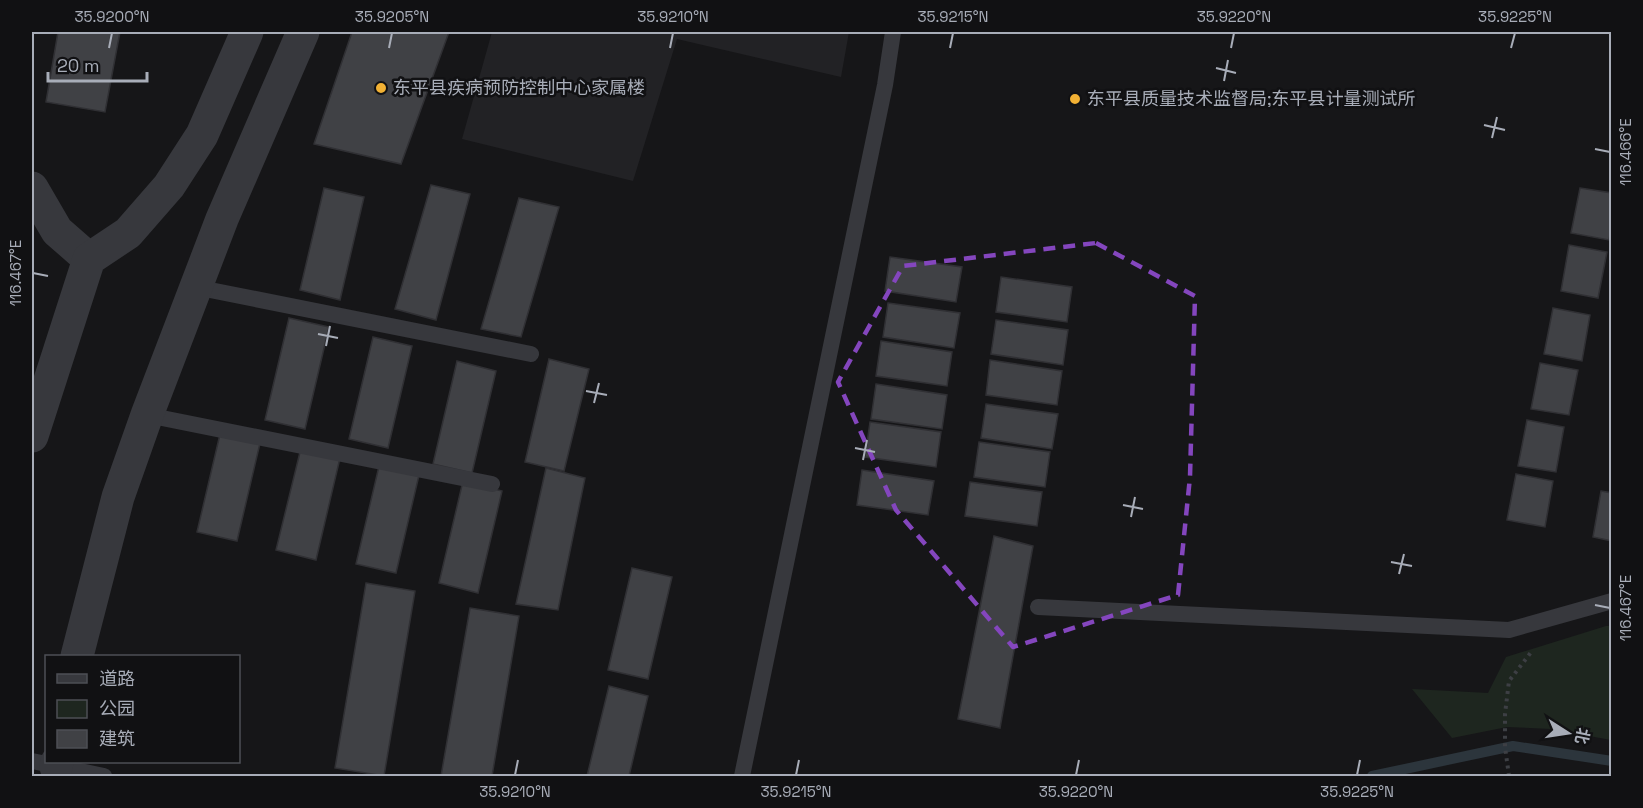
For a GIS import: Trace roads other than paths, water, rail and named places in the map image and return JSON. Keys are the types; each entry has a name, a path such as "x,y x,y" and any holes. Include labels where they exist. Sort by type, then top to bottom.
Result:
{"street":[{"path":"32,436 89,258 128,233 169,186 202,135 247,32"},
{"path":"78,655 117,497 222,219 303,32"},
{"path":"32,188 57,231 89,258"}],"lane":[{"path":"742,777 885,85 892,32"},
{"path":"195,287 531,354"},
{"path":"147,415 492,484"},
{"path":"1038,607 1509,630 1611,601"},
{"path":"49,767 104,777"}],"waterway":[{"path":"1372,776 1513,746 1612,761"}],"place":[{"name":"东平县疾病预防控制中心家属楼","path":"381,88"},
{"name":"东平县质量技术监督局;东平县计量测试所","path":"1075,99"}]}
